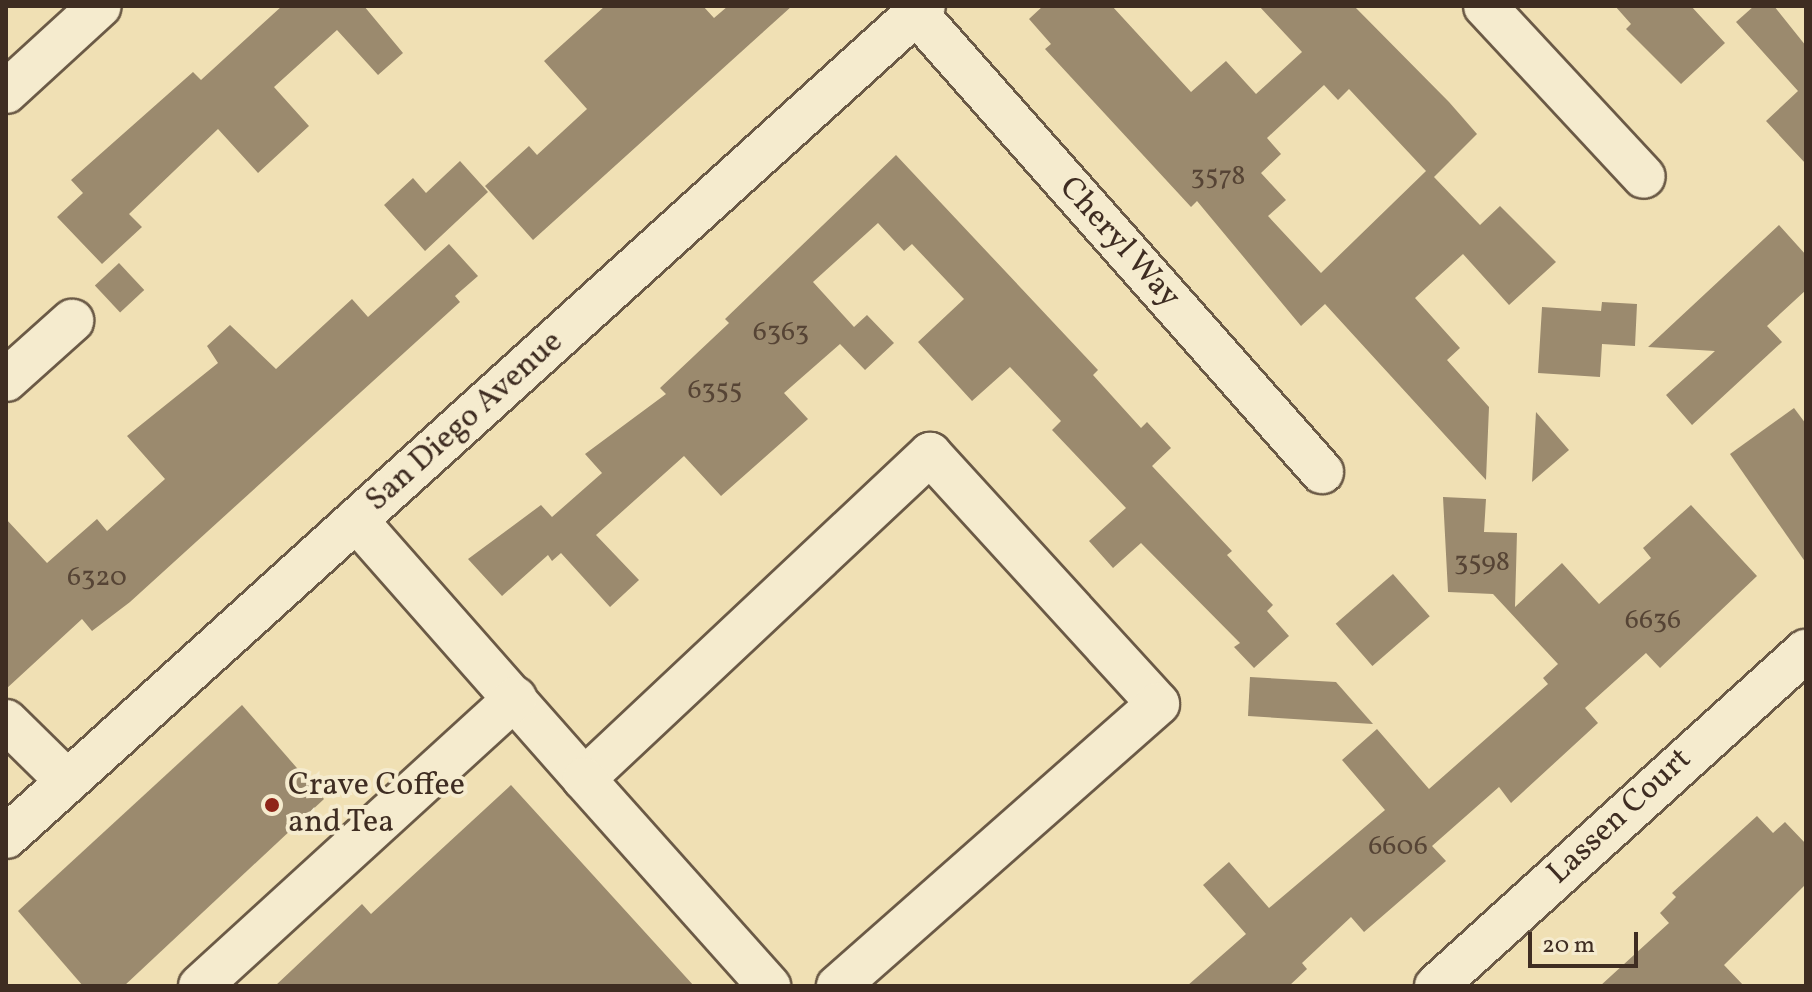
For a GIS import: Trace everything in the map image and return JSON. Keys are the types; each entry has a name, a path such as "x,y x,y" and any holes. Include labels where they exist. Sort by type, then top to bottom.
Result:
{"street":[{"path":"6,92 100,6"},
{"path":"1485,6 1644,177"},
{"name":"Cheryl Way","path":"920,10 1322,472"},
{"name":"San Diego Avenue","path":"6,837 920,10"},
{"path":"6,380 72,321"},
{"path":"584,779 930,454 1158,704 838,986"},
{"path":"356,520 769,986"},
{"name":"Lassen Court","path":"1436,986 1806,651"},
{"path":"200,986 515,698"},
{"path":"6,721 67,781"}],"building":[{"path":"282,6 364,6 403,53 378,75 337,30 274,87 309,126 258,173 218,129 129,214 142,227 102,264 57,217 83,193 71,180 193,72 201,80"},
{"path":"605,6 703,6 714,18 728,6 792,6 533,240 485,186 529,146 537,155 587,109 544,61"},
{"path":"1043,6 1112,6 1191,92 1226,61 1256,94 1302,52 1259,6 1354,6 1477,134 1434,177 1480,225 1500,206 1556,262 1509,305 1463,254 1415,298 1460,348 1447,360 1489,407 1486,480 1325,304 1301,326 1197,201 1191,207 1045,49 1051,44 1029,19","holes":["1324,85 1338,100 1349,89 1426,171 1321,273 1268,216 1286,200 1261,173 1281,154 1267,138"]},
{"path":"1615,6 1691,6 1725,43 1681,84 1626,29 1631,24"},
{"path":"1754,6 1774,6 1806,46 1806,164 1766,121 1798,91 1736,22"},
{"path":"896,155 1098,370 1093,375 1141,428 1147,422 1171,448 1152,466 1232,551 1227,555 1273,605 1267,611 1289,636 1254,668 1234,647 1240,643 1141,543 1113,568 1089,541 1126,508 1052,430 1061,421 1010,367 972,401 918,342 964,299 912,244 904,251 878,223 813,282 854,327 867,315 894,343 865,370 840,344 784,393 808,419 721,496 684,456 596,535 639,580 610,607 561,553 552,561 548,555 502,596 468,559 541,505 552,517 602,473 585,454 666,394 660,388 729,323 725,319"},
{"path":"460,161 488,192 425,251 384,205 413,178 426,193"},
{"path":"1779,225 1806,255 1806,290 1767,326 1782,342 1692,425 1666,395 1715,351 1648,347"},
{"path":"449,244 478,276 455,296 460,302 130,602 92,631 82,619 6,689 6,519 47,563 97,519 107,531 165,479 127,436 218,363 207,346 230,325 276,369 352,299 368,317"},
{"path":"119,263 144,290 120,313 95,286"},
{"path":"1602,302 1637,304 1635,346 1602,344 1600,377 1538,373 1542,307 1601,311"},
{"path":"1794,408 1806,424 1806,563 1730,454"},
{"path":"1536,412 1569,450 1532,482"},
{"path":"1443,497 1486,499 1484,532 1517,533 1515,607 1562,563 1599,604 1651,558 1643,548 1691,505 1757,576 1660,668 1646,653 1585,708 1598,723 1511,803 1499,787 1432,846 1446,861 1364,932 1351,917 1302,963 1307,969 1289,986 1187,986 1246,934 1203,885 1229,862 1269,908 1385,810 1342,760 1377,729 1429,789 1548,684 1543,678 1558,664 1493,594 1448,592"},
{"path":"1393,574 1430,616 1372,666 1336,624"},
{"path":"1250,677 1336,682 1373,724 1248,716"},
{"path":"242,705 324,799 124,986 83,986 18,911"},
{"path":"511,785 694,986 275,986 362,904 371,914"},
{"path":"1757,816 1773,833 1785,822 1806,844 1806,884 1724,965 1744,986 1600,986 1669,923 1660,913 1676,897 1672,893"}],"place":[{"name":"Crave Coffee and Tea","path":"272,805"}]}
